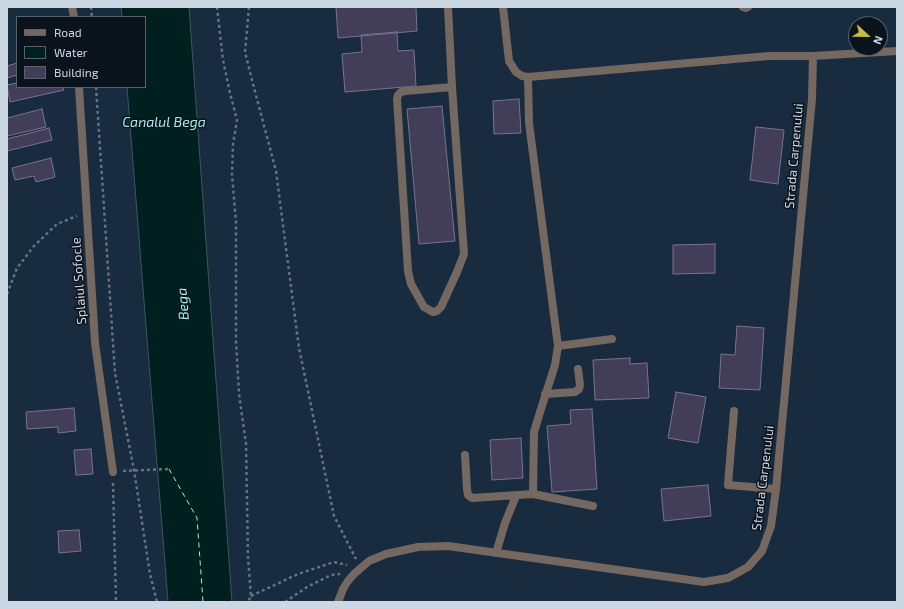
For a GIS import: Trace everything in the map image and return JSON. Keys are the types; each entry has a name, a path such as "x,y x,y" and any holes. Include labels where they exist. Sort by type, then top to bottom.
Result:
{"street":[{"path":"448,7 452,88 464,254 441,307 437,311 433,312 424,307 410,284 397,100 398,95 405,91 452,88"},
{"path":"504,7 509,61 516,72 522,76 528,77 769,56 813,56 897,52"},
{"path":"743,7 748,7"},
{"name":"Strada Carpenului","path":"338,602 343,589 352,577 369,561 386,554 418,547 448,546 704,582 728,578 748,567 762,551 771,526 776,489 812,99 813,56"},
{"path":"528,77 529,123 558,346 555,365 534,432 533,494"},
{"name":"Splaiul Sofocle","path":"79,88 95,343 113,472"},
{"path":"558,346 612,339"},
{"path":"545,394 575,392 579,390 580,385 578,369"},
{"path":"734,410 728,484 776,489"},
{"path":"464,455 468,495 472,498 533,494 593,506"},
{"path":"496,553 505,523 516,496"}],"path":[{"path":"217,7 223,60 237,120 233,144 232,174 236,222 236,340 239,394 246,444 248,557 251,596 248,602"},
{"path":"249,7 245,52 276,171 299,348 334,516 361,568"},
{"path":"96,88 115,373 134,470 150,574 157,602"},
{"path":"7,294 17,268 34,246 57,224 86,212"},
{"path":"134,470 169,469"},
{"path":"113,472 116,602"},
{"path":"251,596 298,574 334,562 361,568"},
{"path":"285,602 307,587 331,575 341,574 352,577"}],"water":[{"name":"Canalul Bega","path":"121,7 189,7 232,602 168,602 127,88 146,88 146,16 122,16"}],"building":[{"path":"336,7 416,7 417,31 338,38"},
{"path":"397,32 398,51 414,50 416,86 345,92 342,54 362,52 361,35"},
{"path":"16,63 16,75 7,78 7,66"},
{"path":"16,83 16,88 63,88 64,90 10,102 7,85"},
{"path":"519,99 521,133 494,134 493,101"},
{"path":"442,106 455,241 419,244 407,109"},
{"path":"42,109 46,127 7,136 7,118"},
{"path":"756,127 784,130 778,184 750,180"},
{"path":"49,128 52,140 7,151 7,139"},
{"path":"51,158 55,177 36,182 34,176 15,180 12,168"},
{"path":"715,244 715,273 673,274 673,245"},
{"path":"737,326 764,328 760,390 719,388 721,354 735,355"},
{"path":"630,358 630,364 647,363 649,398 595,400 593,360"},
{"path":"676,392 706,397 698,443 668,438"},
{"path":"74,408 76,431 58,433 58,427 27,429 26,412"},
{"path":"592,409 597,489 552,492 547,426 571,424 570,410"},
{"path":"521,438 523,478 492,480 490,440"},
{"path":"91,449 93,474 76,475 74,450"},
{"path":"708,485 711,516 664,521 661,489"},
{"path":"79,530 81,551 59,553 58,531"}],"ferry route":[{"path":"169,469 197,518 203,602"}],"water label":[{"name":"Bega","path":"183,304"}]}
